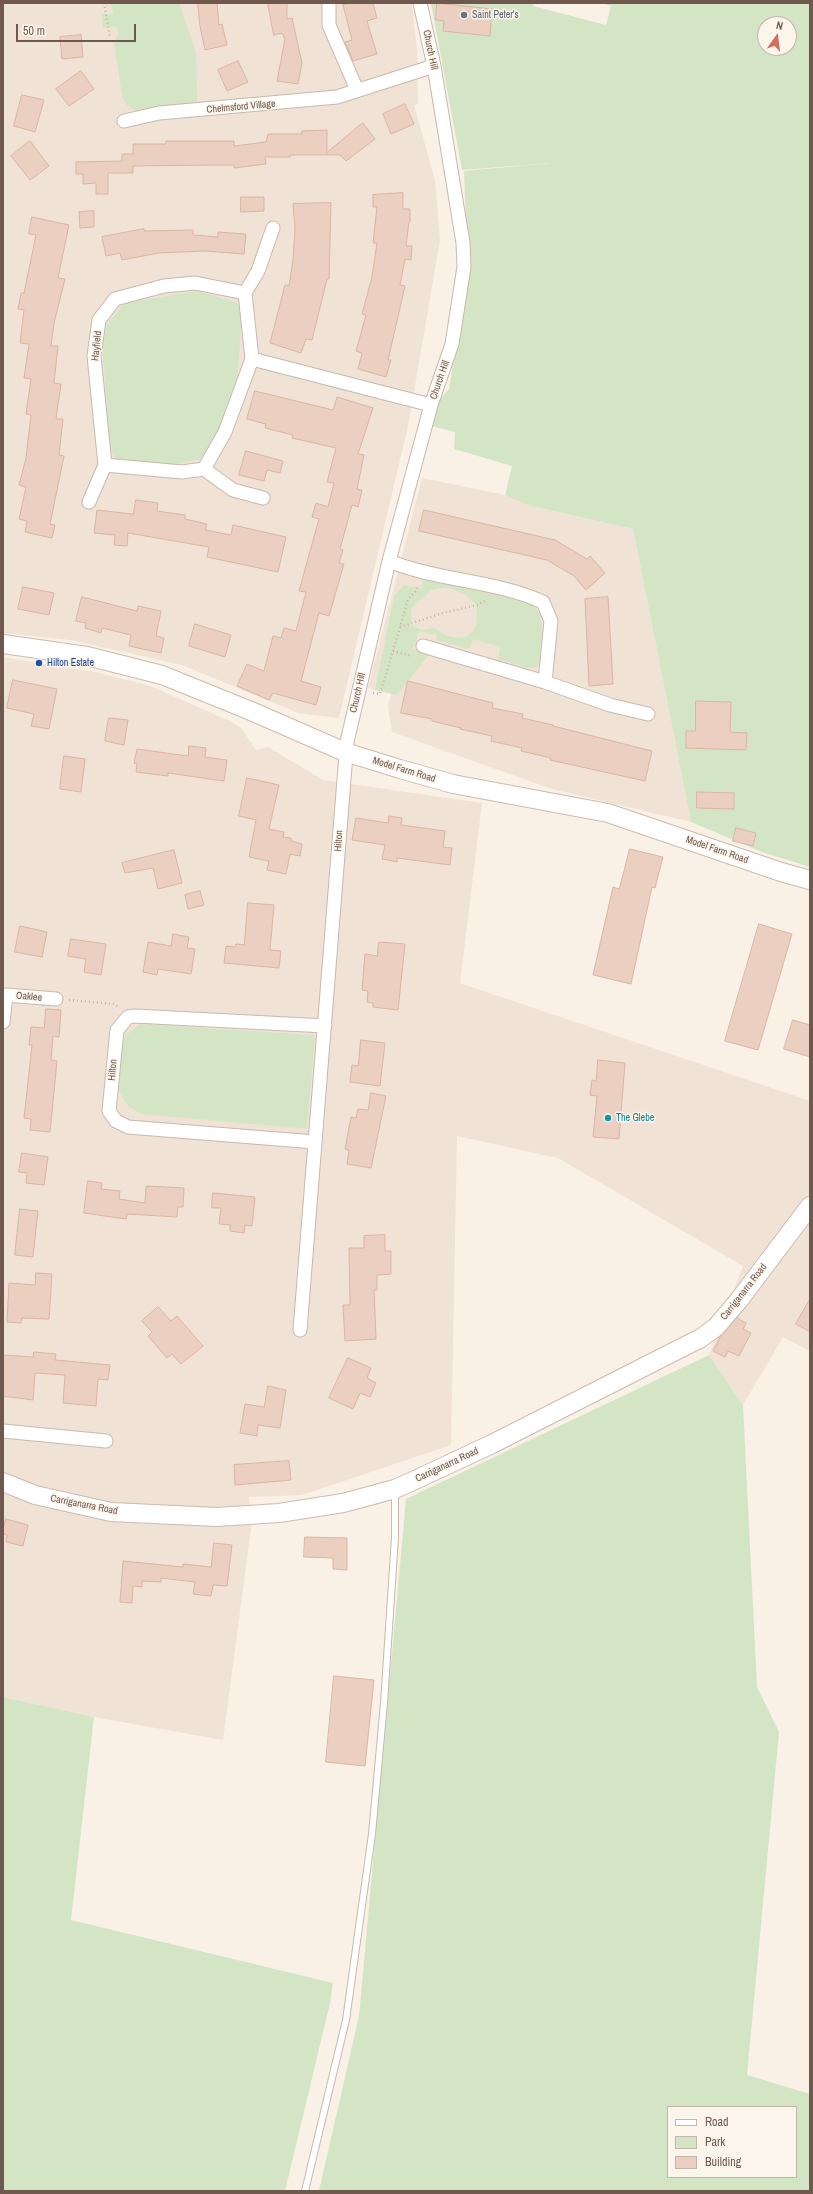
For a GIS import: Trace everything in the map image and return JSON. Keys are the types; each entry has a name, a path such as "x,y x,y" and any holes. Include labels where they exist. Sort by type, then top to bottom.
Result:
{"street":[{"path":"329,3 329,25 357,90"},
{"name":"Church Hill","path":"345,752 389,561 431,405 452,344 464,267 463,243 434,66 420,3"},
{"name":"Chelmsford Village","path":"124,121 159,114 338,98 357,90 434,66"},
{"path":"204,468 225,432 252,359 245,293 258,271 273,228"},
{"name":"Hayfield","path":"89,502 105,465 94,356 100,320 115,299 164,286 195,283 245,293"},
{"path":"252,359 431,405"},
{"path":"105,465 182,472 204,468 233,490 263,498"},
{"path":"389,561 423,571 521,592 543,602 551,621 545,682"},
{"name":"Model Farm Road","path":"3,644 87,656 162,675 251,711 345,752 453,784 608,813 781,872 810,880"},
{"path":"421,652 545,682 610,705 648,714"},
{"name":"Hilton","path":"300,1330 325,1026 345,752"},
{"name":"Oaklee","path":"3,1022 6,995 56,999"},
{"path":"135,1016 325,1026"},
{"name":"Hilton","path":"135,1016 128,1017 116,1030 109,1111 116,1121 128,1127 315,1142"},
{"name":"Carriganarra Road","path":"3,1482 35,1495 112,1512 217,1517 279,1514 343,1503 395,1489 492,1444 701,1338 716,1327 739,1300 810,1206"},
{"path":"3,1431 106,1441"}],"lane":[{"path":"305,2191 346,2020 372,1834 384,1703 395,1537 395,1489"}],"path":[{"path":"104,3 110,37"},
{"path":"358,691 380,694 408,599 416,591 423,571"},
{"path":"400,627 443,613 477,605 491,598 496,586"},
{"path":"393,651 421,652"},
{"path":"56,999 113,1004 135,1016"}],"shaded area":[{"path":"3,3 412,3 417,50 418,104 414,105 435,180 440,240 408,426 339,718 298,713 182,665 71,640 3,633"},
{"path":"422,478 505,495 527,505 633,529 691,822 552,789 392,732 388,706 391,694 368,688"},
{"path":"3,657 95,672 150,686 232,722 241,728 256,750 268,747 323,780 482,803 460,983 810,1101 810,1351 783,1337 743,1405 709,1355 743,1266 558,1158 457,1136 451,1445 302,1495 249,1497 251,1528 223,1740 94,1717 3,1697"}],"green space":[{"path":"111,3 179,3 196,52 197,104 171,105 136,112 126,104 122,96 114,42 119,35 116,27 103,28 102,14 113,14"},
{"path":"431,3 533,3 533,6 606,25 611,6 601,3 810,3 810,867 762,852 691,822 633,529 527,505 505,495 512,466 454,449 455,432 431,426 435,405 449,389 468,273 464,171 551,163 462,170"},
{"path":"196,291 236,302 242,311 236,401 205,458 172,465 118,461 110,451 102,342 106,325 125,303"},
{"path":"424,578 531,603 540,614 545,656 537,667 528,668 498,659 500,647 473,639 469,649 436,640 437,635 419,631 413,650 428,654 427,657 397,695 375,690 394,596 404,585 422,588","holes":["446,587 463,593 477,605 476,625 473,632 468,636 463,638 451,637 434,628 422,630 411,625 411,609 431,590"]},
{"path":"140,1024 315,1035 307,1129 141,1114 128,1106 119,1091 118,1069 125,1036"},
{"path":"709,1355 743,1405 757,1687 779,1732 747,2075 810,2094 810,2191 319,2191 359,2016 406,1499"},
{"path":"3,1697 94,1717 71,1920 333,1983 330,2003 285,2191 3,2191"}],"building":[{"path":"198,3 217,3 219,25 222,24 227,45 205,50 200,26"},
{"path":"268,3 287,3 287,19 292,18 302,63 298,84 277,81 285,39 282,33 274,35"},
{"path":"351,3 373,3 377,18 367,21 377,54 353,61 345,42 352,40 343,5"},
{"name":"Saint Peter's","path":"437,3 492,9 490,36 443,31 444,21 436,20"},
{"path":"81,35 83,57 62,59 60,37"},
{"path":"238,61 248,82 227,91 218,70"},
{"path":"81,71 94,89 69,106 56,89"},
{"path":"22,95 44,100 35,132 14,126"},
{"path":"405,104 414,124 391,134 383,114"},
{"path":"363,123 375,139 346,161 340,155 290,155 290,157 265,157 266,164 234,168 234,165 133,166 133,173 108,173 108,194 96,194 96,183 83,184 83,174 76,174 76,162 122,161 122,154 133,154 133,144 166,144 166,141 234,141 234,146 266,142 268,134 302,134 302,131 327,130 327,152"},
{"path":"30,141 49,166 30,180 11,156"},
{"path":"403,193 403,209 410,209 410,222 406,246 412,246 411,260 405,259 400,285 405,286 388,360 391,360 386,377 358,369 362,353 356,351 366,315 362,314 372,277 377,243 373,243 377,207 373,207 373,195"},
{"path":"241,197 264,197 264,211 241,212"},
{"path":"331,203 329,279 327,279 312,340 306,339 301,353 270,343 285,285 289,286 293,260 295,228 293,204"},
{"path":"94,211 94,227 80,228 79,212"},
{"path":"32,217 69,225 58,278 65,279 54,323 51,346 58,346 54,383 61,384 56,419 63,419 59,455 64,456 50,524 55,525 52,538 25,532 27,521 19,519 26,487 19,485 26,458 31,415 26,414 31,379 24,378 29,344 20,343 24,310 18,309 21,293 24,293 36,235 29,234"},
{"path":"144,229 144,231 193,230 193,235 218,237 218,232 246,234 244,254 205,251 159,253 122,260 120,253 106,256 102,237"},
{"path":"255,391 333,410 337,397 373,408 358,454 364,455 357,489 362,490 358,507 352,505 340,549 343,550 339,563 344,564 329,616 319,613 301,681 321,687 316,705 273,693 269,700 237,686 247,664 264,671 273,636 281,638 284,628 296,631 306,592 299,591 319,519 312,517 316,503 328,507 334,483 327,482 336,448 292,438 293,435 265,428 266,424 247,419"},
{"path":"246,451 283,461 280,473 267,470 264,481 239,475"},
{"path":"136,500 158,503 157,511 185,515 185,519 207,524 205,530 231,535 233,525 286,537 278,572 207,557 209,547 128,533 127,546 114,545 115,535 94,533 97,510 133,514"},
{"path":"424,510 555,540 587,559 590,556 605,573 586,590 574,576 547,560 419,531"},
{"path":"23,587 54,593 49,615 18,609"},
{"path":"82,597 137,611 138,606 161,611 156,636 164,638 161,653 129,646 131,635 102,628 101,633 85,628 86,623 76,621"},
{"path":"608,597 613,684 589,686 585,599"},
{"path":"195,624 231,635 225,657 189,646"},
{"path":"13,680 57,689 49,729 31,726 34,714 7,708"},
{"path":"408,681 493,703 492,708 523,714 522,718 652,751 645,781 550,760 551,758 521,751 522,748 491,741 492,736 460,729 461,728 432,721 432,719 401,713"},
{"path":"696,701 731,702 730,732 747,733 746,750 686,748 686,731 695,731"},
{"path":"109,718 128,720 124,745 105,741"},
{"path":"189,746 206,748 205,757 227,760 224,781 168,773 168,776 136,772 137,764 134,763 137,749 188,756"},
{"path":"64,756 85,759 81,792 60,789"},
{"path":"247,778 279,785 269,829 284,832 283,837 291,838 291,841 302,844 300,856 290,854 286,874 267,870 269,861 249,857 256,820 239,816"},
{"path":"697,792 734,793 734,809 697,808"},
{"path":"389,816 402,818 401,825 445,831 443,847 452,848 450,865 397,858 397,862 382,859 385,845 352,840 356,818 388,823"},
{"path":"736,828 756,833 753,846 733,841"},
{"path":"630,849 663,857 655,888 652,887 631,984 593,975 613,887 619,889"},
{"path":"174,850 182,883 158,889 153,868 125,873 122,863"},
{"path":"200,891 204,905 188,909 185,895"},
{"path":"248,903 274,905 270,950 281,951 279,968 224,963 226,946 235,947 236,944 244,945"},
{"path":"759,924 792,934 758,1050 725,1041"},
{"path":"20,926 47,932 42,957 15,952"},
{"path":"173,934 189,937 187,948 195,949 191,974 158,969 157,975 143,972 148,942 171,946"},
{"path":"71,939 106,944 101,975 84,972 86,959 68,956"},
{"path":"379,942 405,944 398,1010 373,1007 373,1003 367,1002 368,991 362,990 365,954 377,956"},
{"path":"46,1009 61,1010 59,1037 53,1036 51,1060 57,1061 50,1132 30,1130 31,1119 24,1118 32,1045 29,1045 31,1027 44,1028"},
{"path":"793,1020 810,1025 810,1057 784,1049"},
{"path":"361,1040 385,1043 380,1086 350,1082 352,1065 358,1066"},
{"path":"598,1060 625,1063 619,1139 593,1137 597,1096 590,1095 592,1080 596,1081"},
{"path":"371,1093 386,1096 371,1168 347,1164 349,1150 345,1149 351,1117 356,1118 358,1109 368,1110"},
{"path":"22,1153 48,1157 44,1185 26,1183 27,1173 19,1172"},
{"path":"88,1181 102,1183 101,1189 120,1191 119,1199 145,1203 146,1186 184,1188 183,1207 178,1207 177,1217 127,1214 126,1219 84,1213"},
{"path":"213,1193 255,1197 252,1226 245,1225 244,1233 230,1231 230,1225 219,1224 221,1208 212,1208"},
{"path":"20,1209 38,1211 33,1257 15,1255"},
{"path":"385,1235 385,1251 391,1251 391,1274 377,1275 377,1290 374,1290 376,1339 345,1341 343,1305 350,1305 349,1248 364,1248 364,1236"},
{"path":"36,1273 52,1274 49,1319 22,1318 21,1323 7,1322 9,1283 35,1285"},
{"path":"810,1299 810,1332 796,1324"},
{"path":"158,1307 171,1321 177,1316 203,1346 181,1364 172,1354 167,1358 148,1336 152,1332 142,1321"},
{"path":"737,1318 746,1323 743,1329 751,1333 739,1356 728,1351 725,1357 713,1351 720,1337"},
{"path":"34,1352 56,1354 55,1360 110,1365 108,1380 98,1379 96,1406 63,1403 65,1375 35,1373 33,1400 3,1396 3,1355 33,1357"},
{"path":"348,1358 371,1368 367,1378 376,1383 370,1397 360,1393 353,1409 329,1398"},
{"path":"268,1386 286,1390 280,1428 258,1425 257,1436 240,1433 245,1404 264,1407"},
{"path":"289,1461 291,1480 235,1485 234,1465"},
{"path":"6,1519 28,1525 23,1546 6,1542 7,1535 3,1534 3,1530"},
{"path":"305,1537 347,1538 347,1570 333,1569 333,1558 304,1557"},
{"path":"214,1543 232,1545 227,1586 213,1585 211,1596 193,1594 195,1582 161,1578 161,1582 142,1581 142,1587 133,1586 132,1603 120,1602 123,1561 183,1567 183,1564 211,1567"},
{"path":"334,1676 374,1680 365,1766 326,1762"}],"place":[{"name":"Saint Peter's","path":"464,15"},
{"name":"Hilton Estate","path":"39,663"},
{"name":"The Glebe","path":"608,1118"}]}
